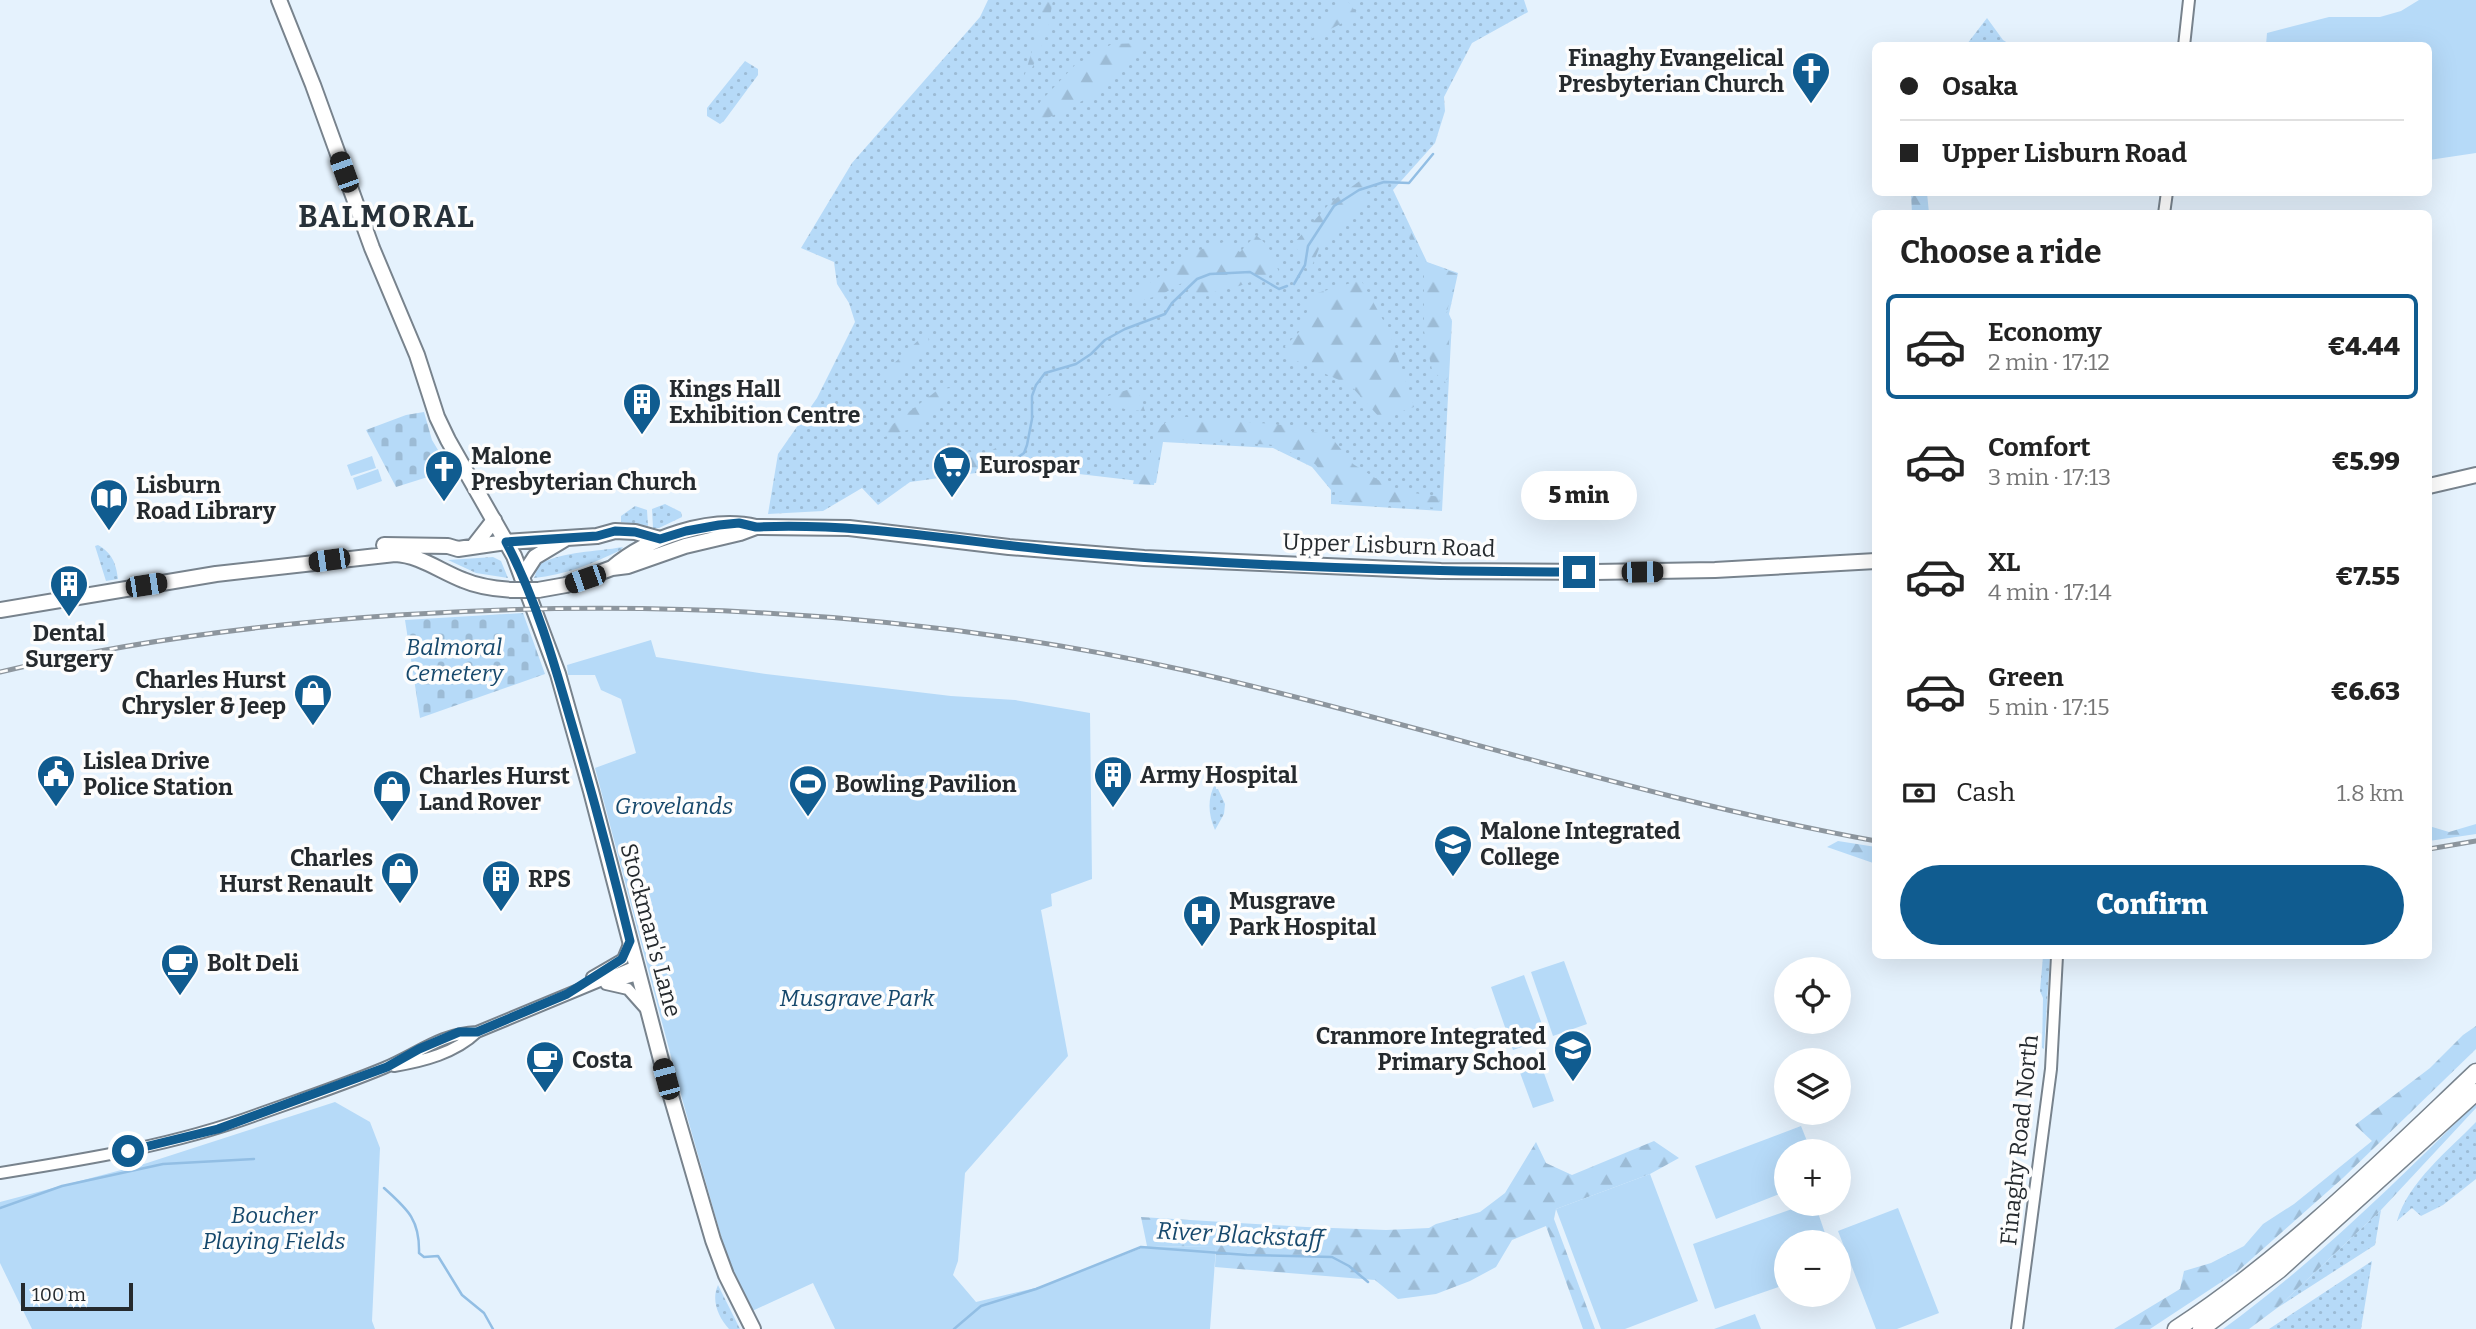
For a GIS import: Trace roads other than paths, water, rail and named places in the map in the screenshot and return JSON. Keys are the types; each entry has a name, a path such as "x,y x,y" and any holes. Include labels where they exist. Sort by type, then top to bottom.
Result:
{"highway":[{"path":"2176,1329 2230,1292 2289,1244 2476,1072"},
{"path":"2201,1329 2279,1270 2476,1092"}],"main road":[{"name":"Stockman's Lane","path":"279,0 437,416 506,542 558,674 649,1015 713,1240 726,1275 753,1329"},
{"path":"2432,485 2476,475"},
{"path":"465,548 494,520"},
{"path":"612,568 625,557 654,542 686,531 739,523 756,527"},
{"path":"0,610 216,574 347,557 399,554 414,557 466,582 494,589 538,590 566,585 685,545 756,527"},
{"name":"Upper Lisburn Road","path":"756,527 849,528 1009,547 1144,558 1441,571 1673,571 1872,561"},
{"path":"414,557 506,542 597,536 654,542"},
{"path":"522,577 535,557 566,538"},
{"path":"654,542 656,548 679,542 685,545"},
{"path":"347,557 358,549 387,545 465,548"}],"street":[{"path":"2184,42 2189,0"},
{"path":"567,994 622,959 630,941"},
{"name":"Finaghy Road North","path":"2017,1329 2051,1069 2057,959"},
{"path":"589,986 606,984 637,970"},
{"path":"0,1173 128,1151 206,1132 387,1067 419,1049 459,1032 477,1032 589,986 611,974 637,970"},
{"path":"606,984 633,993 649,1015"}],"waterway":[{"path":"1294,284 1305,265 1308,246 1334,206 1359,190 1384,182 1409,183 1433,154"},
{"path":"1007,465 1024,453 1032,419 1032,396 1045,373 1076,364 1105,340 1125,329 1165,314 1172,303 1197,279 1210,274 1250,272 1279,289 1287,286"},
{"name":"River Blackstaff","path":"0,1208 62,1186 163,1164 254,1159"},
{"name":"River Blackstaff","path":"384,1188 399,1202 414,1223 419,1253 424,1257 438,1256 462,1295 484,1313 493,1329"},
{"name":"River Blackstaff","path":"954,1329 981,1306 1036,1289 1141,1247 1247,1255 1332,1257 1349,1266 1368,1282"}],"railway":[{"path":"0,672 98,651 198,635 398,615 596,608 696,610 894,623 1091,651 1188,671 1703,804 1872,840"},
{"path":"2432,848 2476,841"}],"place":[{"name":"Finaghy Evangelical Presbyterian Church","path":"1811,105"},
{"name":"Kings Hall Exhibition Centre","path":"642,436"},
{"name":"Eurospar","path":"952,499"},
{"name":"Malone Presbyterian Church","path":"444,503"},
{"name":"Lisburn Road Library","path":"109,532"},
{"name":"Dental Surgery","path":"69,618"},
{"name":"Charles Hurst Chrysler & Jeep","path":"313,727"},
{"name":"Lislea Drive Police Station","path":"56,808"},
{"name":"Army Hospital","path":"1113,809"},
{"name":"Bowling Pavilion","path":"808,818"},
{"name":"Charles Hurst Land Rover","path":"392,823"},
{"name":"Malone Integrated College","path":"1453,878"},
{"name":"Charles Hurst Renault","path":"400,905"},
{"name":"RPS","path":"501,913"},
{"name":"Musgrave Park Hospital","path":"1202,948"},
{"name":"Bolt Deli","path":"180,997"},
{"name":"Cranmore Integrated Primary School","path":"1573,1083"},
{"name":"Costa","path":"545,1094"}],"district":[{"name":"BALMORAL","path":"387,217"}],"park label":[{"name":"Balmoral Cemetery","path":"454,660"},
{"name":"Grovelands","path":"674,806"},
{"name":"Musgrave Park","path":"857,998"},
{"name":"Boucher Playing Fields","path":"274,1228"}]}
